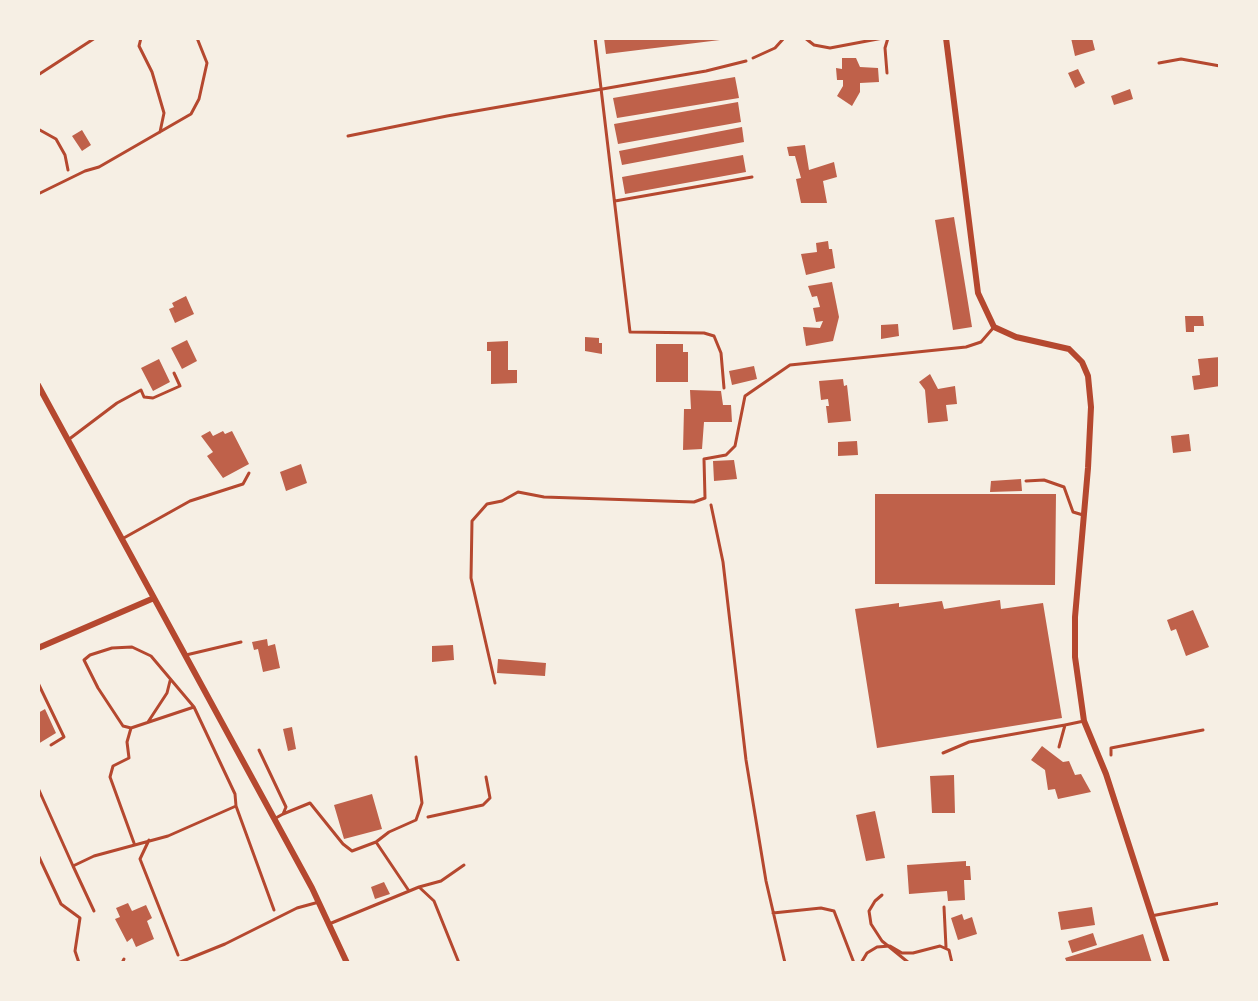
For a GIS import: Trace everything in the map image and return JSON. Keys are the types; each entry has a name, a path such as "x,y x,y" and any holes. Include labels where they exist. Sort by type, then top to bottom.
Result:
{"street":[{"path":"946,38 978,293 994,327 1016,337 1069,349 1082,362 1088,376 1091,407 1075,617 1075,657 1084,721 1106,774 1167,963"},
{"path":"38,385 319,902 347,963"},
{"path":"38,648 154,598"}],"lane":[{"path":"141,38 139,46 152,72 164,113 160,132"},
{"path":"38,194 99,167 191,114 199,99 207,63 197,38"},
{"path":"753,58 775,48 784,38"},
{"path":"805,38 814,45 830,48 885,38 887,73"},
{"path":"495,683 471,578 472,521 487,504 502,501 518,492 544,497 694,502 705,498 704,459 726,455 735,446 745,396 790,365 966,347 981,342 994,327"},
{"path":"68,440 117,403 141,390 144,397 153,398 180,386 174,373"},
{"path":"122,539 190,501 243,484 249,473"},
{"path":"1026,481 1044,480 1064,487 1073,512 1083,515"},
{"path":"186,655 241,642"},
{"path":"38,683 64,737 51,745"},
{"path":"943,753 969,742 1084,721"},
{"path":"1059,747 1065,725"},
{"path":"259,750 284,800 286,807 283,814"},
{"path":"274,819 310,803 352,851 376,842 389,832 416,820 422,803 416,757"},
{"path":"376,842 409,891"},
{"path":"329,924 441,881 464,865"},
{"path":"419,887 434,901 459,963"},
{"path":"178,963 225,944 297,908 319,902"},
{"path":"1151,916 1220,903"}],"path":[{"path":"38,75 95,38"},
{"path":"595,38 630,332 704,333 714,336 721,353 724,388"},
{"path":"348,136 706,71 753,58"},
{"path":"1159,63 1181,59 1220,66"},
{"path":"38,129 56,139 72,177"},
{"path":"615,201 752,177"},
{"path":"705,498 711,505 723,562 746,760 785,963"},
{"path":"194,707 131,728 123,726 84,660 112,648 132,647 151,656 194,707 235,794 236,806 275,910 262,916"},
{"path":"148,722 167,693 170,681"},
{"path":"131,728 127,742 129,758 113,766 110,777 134,844"},
{"path":"1111,757 1111,748 1203,730"},
{"path":"416,820 483,805 490,798 486,777"},
{"path":"38,788 94,911"},
{"path":"73,866 94,856 168,836 236,806"},
{"path":"149,840 140,859 172,945 178,956 182,954"},
{"path":"38,855 61,904 80,918 75,951 79,963"},
{"path":"882,895 869,911 871,924 887,946 909,963"},
{"path":"944,907 946,948"},
{"path":"773,913 821,908 834,911 854,963"},
{"path":"861,963 867,953 887,946 902,953 940,946 949,950 952,963"}],"building":[{"path":"604,38 720,38 720,40 606,54"},
{"path":"1071,38 1092,38 1095,50 1075,56"},
{"path":"842,58 856,58 860,67 878,68 879,82 860,83 860,92 852,106 837,96 843,80 837,80 836,68 842,69"},
{"path":"1078,69 1085,83 1075,88 1068,73"},
{"path":"735,77 739,98 617,118 613,98"},
{"path":"1130,89 1133,99 1114,105 1111,96"},
{"path":"738,102 741,122 618,144 614,124"},
{"path":"742,127 744,142 622,165 619,151"},
{"path":"82,130 91,145 82,151 72,136"},
{"path":"805,145 809,170 834,162 837,177 823,181 827,203 801,203 796,179 801,178 795,156 789,156 787,147"},
{"path":"743,155 746,172 625,194 622,177"},
{"path":"954,217 972,327 953,330 935,220"},
{"path":"828,241 835,268 806,275 801,254 817,252 816,243"},
{"path":"832,282 839,317 833,341 806,346 803,327 820,328 823,321 816,322 813,308 820,307 817,296 812,297 808,286"},
{"path":"186,296 194,314 175,323 169,309 174,307 172,303"},
{"path":"1185,316 1203,316 1204,326 1194,326 1194,332 1186,332"},
{"path":"898,324 899,336 881,339 881,325"},
{"path":"585,337 599,338 602,354 585,351"},
{"path":"187,340 197,361 182,369 171,348"},
{"path":"508,341 508,370 517,370 517,383 491,384 491,351 487,351 487,342"},
{"path":"656,344 683,344 683,352 688,352 688,382 656,382"},
{"path":"1220,357 1220,386 1194,390 1192,376 1200,375 1198,359"},
{"path":"159,359 170,382 153,391 141,368"},
{"path":"754,366 757,379 732,385 729,371"},
{"path":"930,374 938,389 955,386 957,404 946,405 948,421 928,423 925,390 919,382"},
{"path":"843,379 844,386 847,385 851,421 828,423 828,399 821,400 819,381"},
{"path":"690,390 721,391 723,405 731,405 732,422 704,422 702,449 683,450 684,409 691,409"},
{"path":"210,431 213,436 232,431 249,464 223,478 207,456 213,452 201,436"},
{"path":"1189,434 1191,451 1173,453 1171,436"},
{"path":"857,441 858,455 838,456 838,442"},
{"path":"734,460 737,479 714,481 713,461"},
{"path":"301,464 307,483 286,491 280,472"},
{"path":"1021,479 1022,491 990,492 991,481"},
{"path":"875,494 1056,494 1055,585 875,584"},
{"path":"1000,600 1001,609 1043,603 1062,718 877,748 855,609 942,601 944,609"},
{"path":"1193,610 1209,647 1186,656 1176,629 1171,631 1167,620"},
{"path":"267,639 268,646 275,644 280,668 263,672 258,649 254,650 252,642"},
{"path":"453,645 454,660 432,662 432,646"},
{"path":"498,659 546,663 545,676 497,673"},
{"path":"45,709 56,733 38,744 38,713"},
{"path":"292,727 296,749 288,751 283,729"},
{"path":"1042,746 1063,762 1069,761 1075,775 1081,774 1091,792 1058,799 1055,789 1048,790 1045,770 1031,760"},
{"path":"954,775 955,813 932,813 930,776"},
{"path":"372,794 382,829 344,839 334,805"},
{"path":"875,811 885,858 866,861 856,815"},
{"path":"966,861 966,866 970,866 971,880 964,880 965,900 948,901 947,891 909,894 907,865"},
{"path":"384,882 390,894 375,899 371,887"},
{"path":"128,903 132,911 146,905 152,918 147,921 154,939 136,947 132,938 127,942 115,919 120,917 116,908"},
{"path":"1092,907 1095,925 1061,930 1058,912"},
{"path":"962,914 964,920 972,917 977,934 958,940 951,918"},
{"path":"1093,933 1097,945 1072,953 1068,941"},
{"path":"1143,934 1152,963 1067,963 1065,958"}]}
